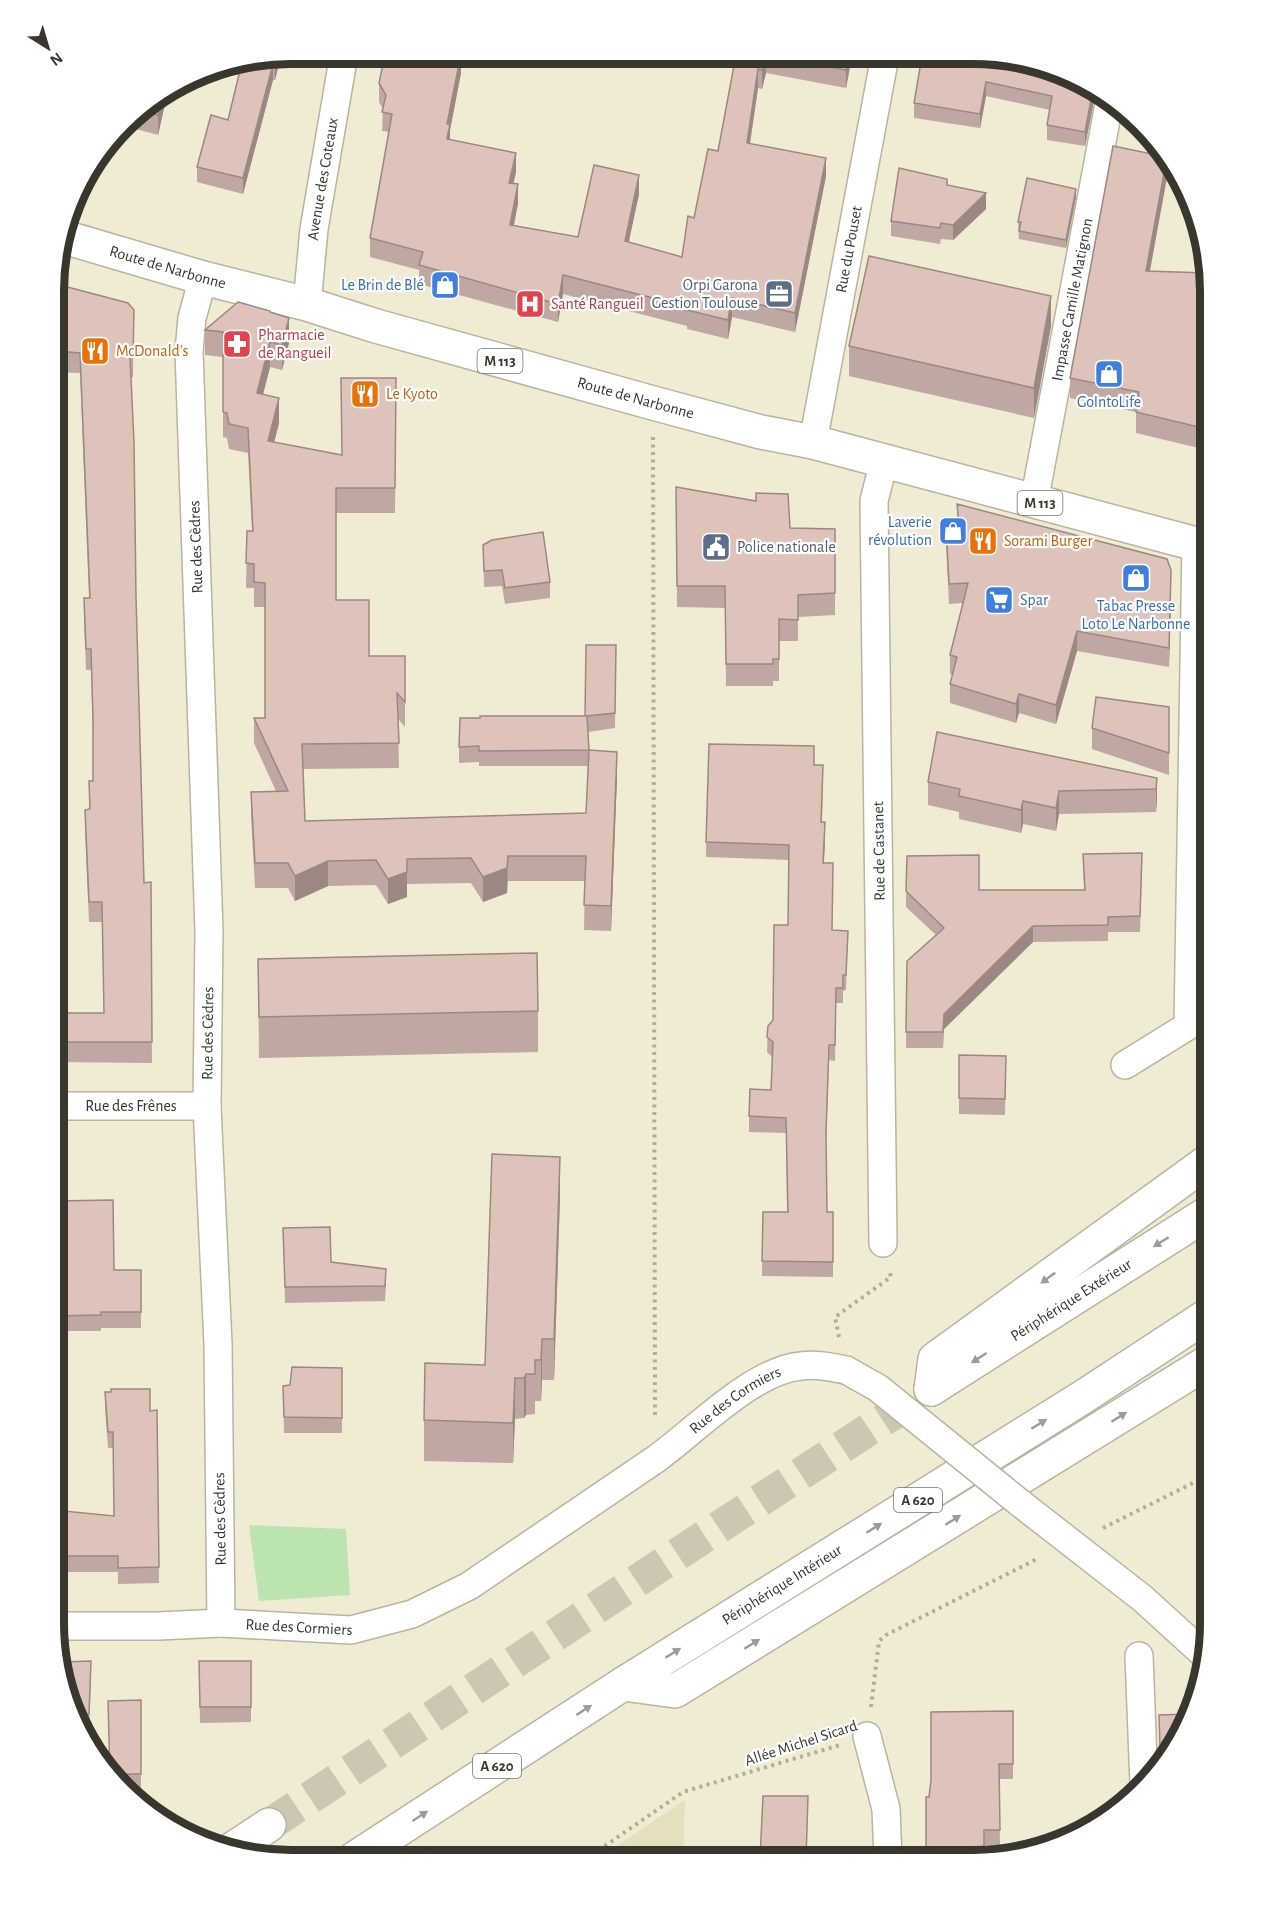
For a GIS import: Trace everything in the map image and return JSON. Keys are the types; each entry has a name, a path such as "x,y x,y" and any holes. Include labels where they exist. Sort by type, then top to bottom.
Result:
{"main road":[{"name":"Route de Narbonne","path":"71,239 653,403 761,432 813,442 1200,545"},
{"name":"Périphérique Extérieur","path":"1200,1167 935,1359 932,1389 1200,1218"},
{"name":"Périphérique Intérieur","path":"367,1850 623,1684 1200,1320"},
{"path":"623,1684 675,1691 1200,1366"},
{"path":"241,1844 269,1825"}],"street":[{"name":"Avenue des Coteaux","path":"307,304 314,229 342,65"},
{"name":"Rue du Pouset","path":"813,442 883,65"},
{"name":"Impasse Camille Matignon","path":"1034,502 1108,108"},
{"name":"Rue des Cèdres","path":"203,278 192,318 189,351 208,930 207,1106 218,1344 221,1623"},
{"name":"Rue de Castanet","path":"883,1243 874,501 884,461"},
{"path":"1125,1065 1188,1026 1200,666"},
{"name":"Rue des Frênes","path":"64,1106 207,1106"},
{"name":"Rue des Cormiers","path":"221,1623 351,1630 412,1614 469,1586 656,1459 735,1395 768,1376 798,1366 823,1365 846,1370 878,1388 1142,1598 1199,1650"},
{"path":"64,1626 159,1626 221,1623"},
{"path":"1138,1656 1143,1773"},
{"path":"867,1736 886,1809 888,1850"}],"path":[{"path":"653,403 656,1459"},
{"path":"846,1370 835,1317 891,1277 883,1243"},
{"path":"1094,1532 1200,1479"},
{"name":"Allée Michel Sicard","path":"599,1850 683,1792 867,1736 879,1641 886,1635 1049,1552"}],"shaded area":[{"path":"685,1800 683,1850 610,1850"}],"green space":[{"path":"249,1525 346,1529 350,1595 259,1601"}],"building":[{"path":"273,65 243,178 197,167 211,115 228,120 240,71"},
{"path":"383,65 459,65 447,124 450,124 447,139 516,153 509,183 518,184 510,225 578,237 594,165 639,175 625,241 682,257 688,216 694,218 708,149 718,151 734,65 763,65 762,70 758,69 747,143 826,158 795,313 732,298 728,320 687,310 688,307 563,275 558,304 419,265 423,252 370,238 392,114 382,112 386,95 379,83"},
{"path":"822,65 847,65 846,70"},
{"path":"920,65 1003,66 1032,72 1060,82 1091,98 1085,132 1047,125 1052,96 986,82 980,114 914,103"},
{"path":"160,106 158,115 151,113"},
{"path":"1113,146 1155,155 1165,169 1146,271 1200,273 1200,427 1136,412 1139,392 1070,378"},
{"path":"899,168 947,179 947,185 986,193 953,225 941,223 940,228 891,221"},
{"path":"1027,178 1076,189 1066,240 1019,231 1021,222 1018,222"},
{"path":"869,256 1051,296 1034,388 849,346"},
{"path":"64,286 128,303 134,310 133,357 130,357 144,883 151,882 152,1042 64,1042 64,1013 104,1013 102,902 89,902 85,810 90,809 89,781 93,781 93,718 91,649 86,649 84,598 90,598 80,353 64,352"},
{"path":"238,302 289,318 282,345 270,342 257,393 279,398 268,441 342,455 341,378 396,378 395,488 336,488 336,600 369,600 369,656 405,656 405,702 397,693 399,743 302,744 305,821 586,813 589,750 617,752 611,906 584,905 586,856 508,856 507,868 483,877 471,858 407,859 407,872 388,879 376,860 328,861 295,876 288,863 255,863 251,792 288,791 254,718 265,718 265,583 254,582 254,564 246,563 247,531 253,531 248,428 229,424 227,413 223,412 223,332 205,330"},
{"path":"676,487 756,501 756,493 788,494 790,528 835,529 835,593 798,595 798,620 779,619 779,659 773,659 773,664 726,664 725,586 677,586"},
{"path":"957,504 1167,559 1171,570 1169,648 1077,631 1056,705 1019,694 1016,704 950,684 957,657 950,655 968,583 949,584 946,525 959,524"},
{"path":"543,532 550,582 505,588 502,570 484,571 483,545 492,540"},
{"path":"586,645 616,645 615,713 586,716 589,750 479,751 479,746 459,747 460,718 585,716"},
{"path":"1096,697 1169,707 1169,753 1092,728"},
{"path":"937,732 1157,778 1156,789 1059,791 1056,808 1023,801 1021,810 959,796 960,789 928,782"},
{"path":"709,744 814,746 814,765 823,765 821,822 825,822 823,863 833,863 832,930 848,931 846,975 843,975 843,988 836,988 835,1045 829,1045 826,1132 827,1212 833,1212 833,1262 762,1261 763,1212 788,1212 786,1118 749,1116 750,1089 771,1090 773,1042 767,1037 768,1026 773,1020 774,925 788,925 789,845 706,842"},
{"path":"1142,853 1140,916 1108,917 1108,925 1033,926 944,1014 943,1032 906,1032 907,961 944,928 906,891 907,856 979,855 979,890 1085,890 1083,854"},
{"path":"537,953 538,1011 259,1017 258,959"},
{"path":"959,1055 1006,1056 1005,1099 959,1098"},
{"path":"492,1154 560,1157 554,1339 542,1339 541,1360 535,1360 535,1374 515,1378 513,1423 424,1420 425,1363 485,1365"},
{"path":"113,1200 114,1270 141,1270 141,1312 101,1312 101,1315 64,1316 64,1201"},
{"path":"330,1227 331,1262 386,1269 385,1286 285,1287 283,1228"},
{"path":"292,1367 342,1368 342,1418 284,1417 283,1386 290,1385"},
{"path":"111,1389 150,1389 150,1411 157,1410 159,1567 118,1568 118,1556 64,1556 64,1511 114,1516 113,1432 108,1432 105,1392 111,1392"},
{"path":"91,1661 89,1714 84,1714 82,1709 68,1662"},
{"path":"199,1661 251,1661 251,1707 200,1707"},
{"path":"141,1700 141,1774 123,1774 110,1759 108,1701"},
{"path":"1013,1711 1013,1764 999,1764 1000,1830 984,1830 984,1849 926,1850 926,1797 929,1797 931,1780 931,1712"},
{"path":"1181,1714 1163,1747 1160,1747 1159,1715"},
{"path":"763,1796 808,1796 806,1850 760,1850"}],"tunnel":[{"path":"269,1825 931,1389"}],"place":[{"name":"Le Brin de Blé","path":"445,285"},
{"name":"Orpi Garona Gestion Toulouse","path":"779,294"},
{"name":"Santé Rangueil","path":"530,304"},
{"name":"Pharmacie de Rangueil","path":"237,344"},
{"name":"McDonald's","path":"95,351"},
{"name":"GoIntoLife","path":"1109,374"},
{"name":"Le Kyoto","path":"365,394"},
{"name":"Laverie révolution","path":"953,531"},
{"name":"Sorami Burger","path":"983,541"},
{"name":"Police nationale","path":"716,547"},
{"name":"Tabac Presse Loto Le Narbonne","path":"1136,578"},
{"name":"Spar","path":"999,600"}]}
